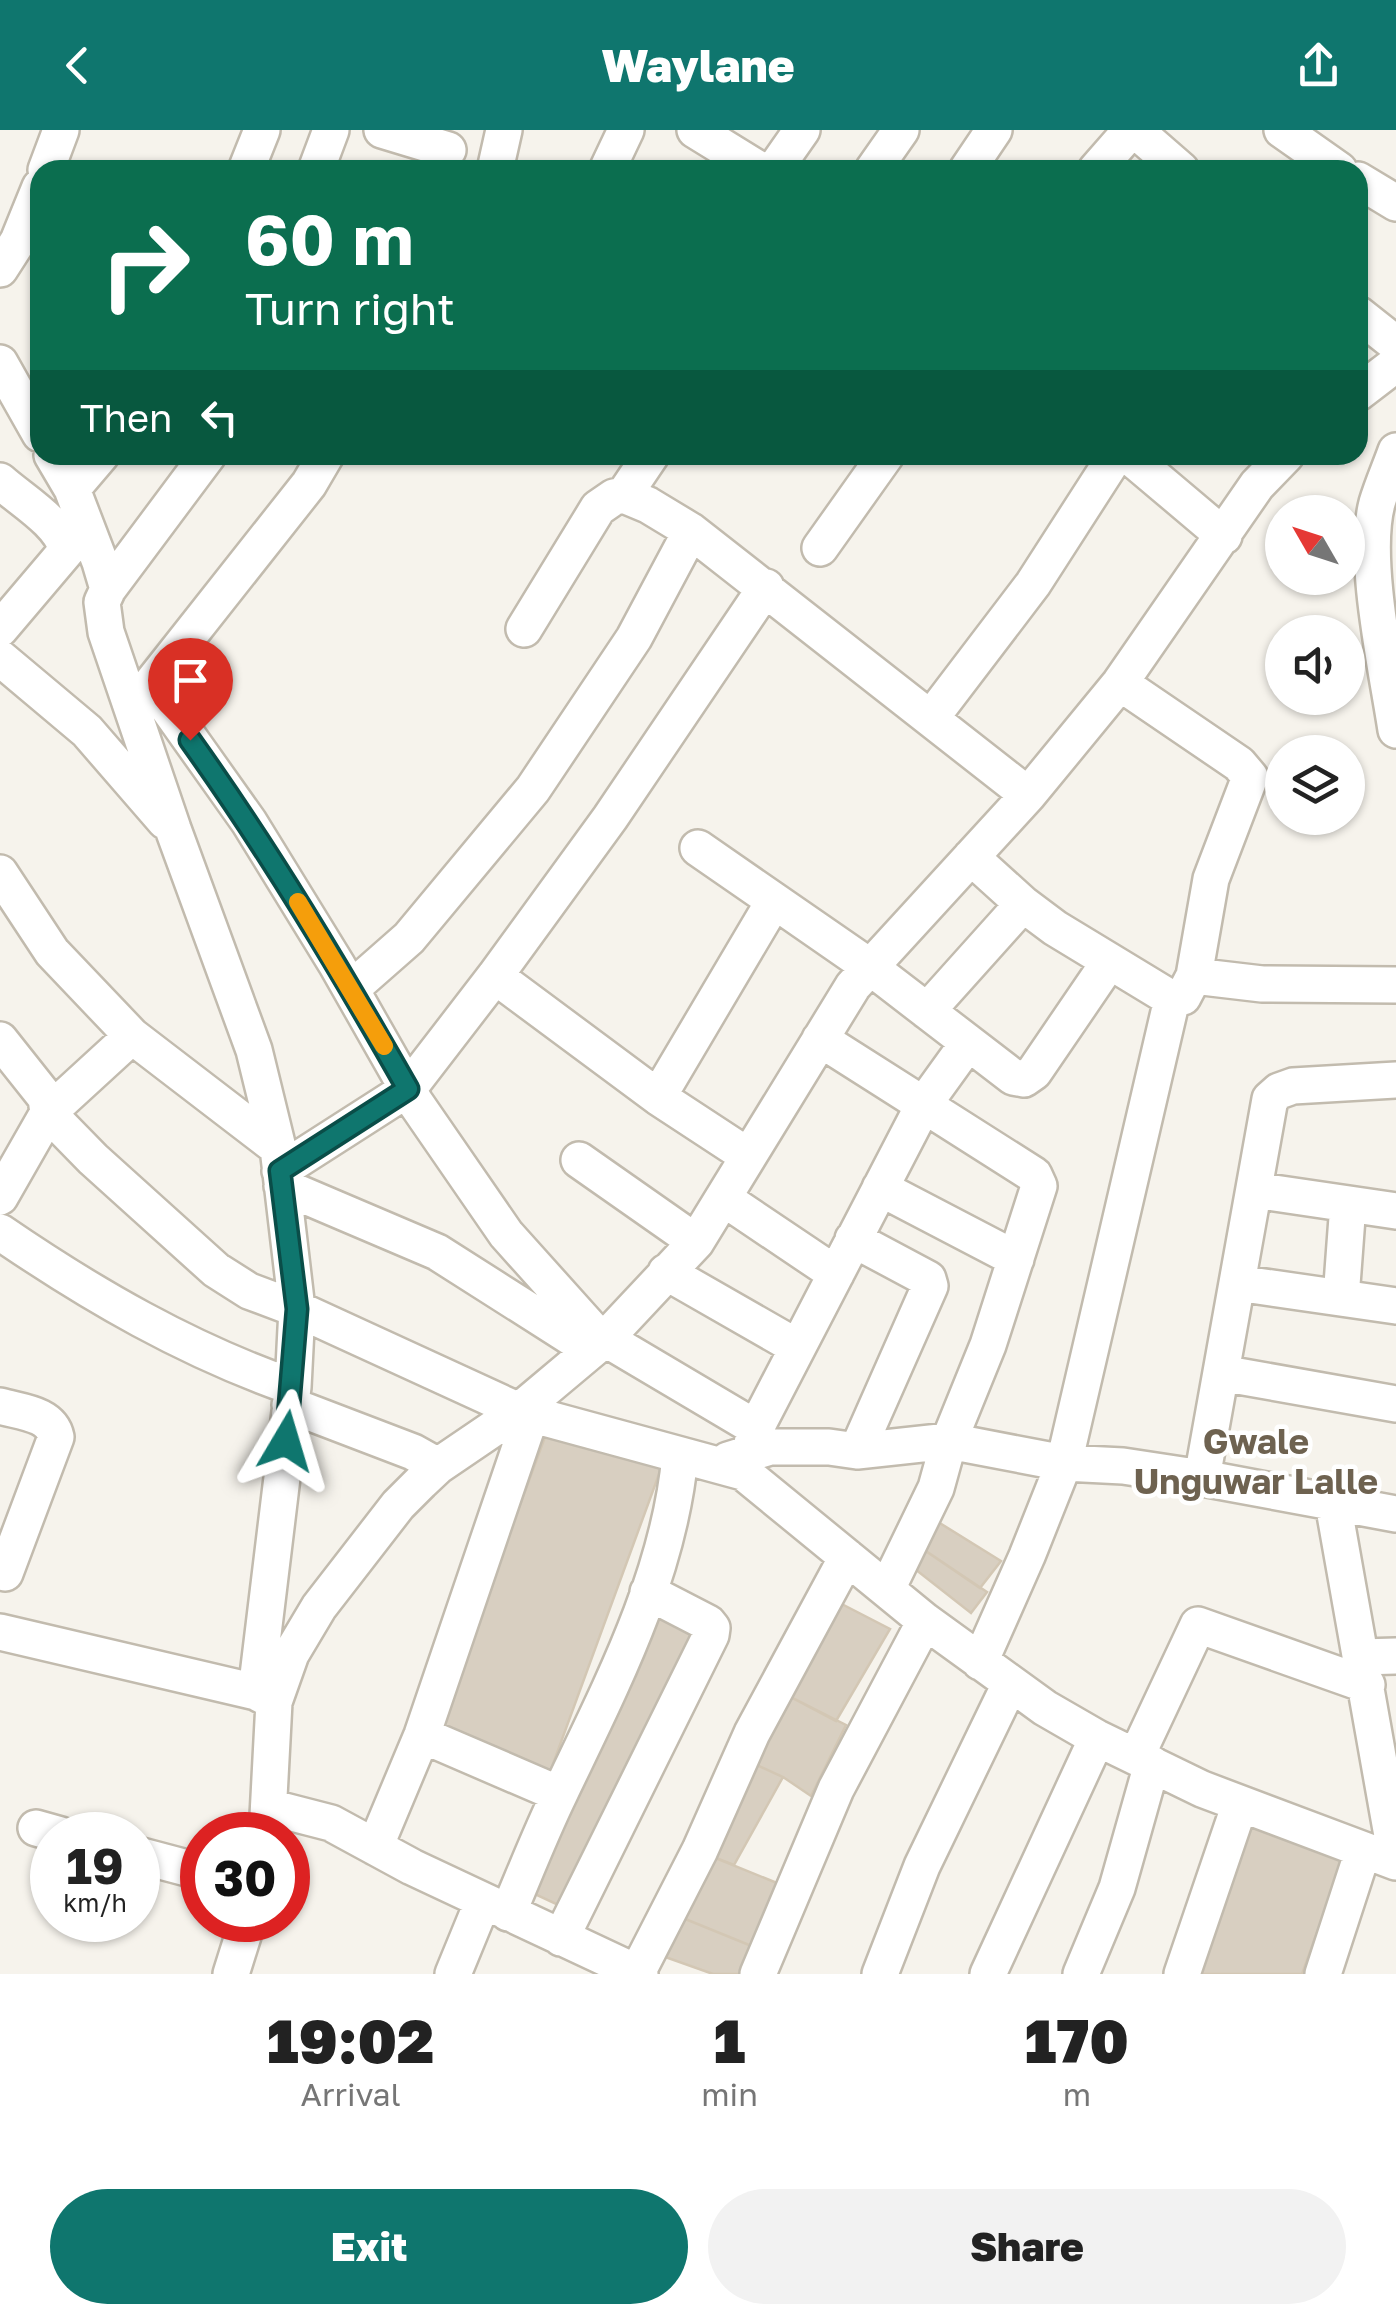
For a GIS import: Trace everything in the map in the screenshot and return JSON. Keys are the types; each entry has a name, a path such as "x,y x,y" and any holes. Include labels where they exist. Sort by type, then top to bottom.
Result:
{"street":[{"path":"50,160 61,130"},
{"path":"250,160 262,130"},
{"path":"320,160 330,130"},
{"path":"382,130 448,150"},
{"path":"497,160 504,130"},
{"path":"612,160 626,130"},
{"path":"696,130 744,160"},
{"path":"781,160 802,130"},
{"path":"880,160 901,130"},
{"path":"1105,160 1133,130 1169,160"},
{"path":"1282,130 1326,160"},
{"path":"972,160 986,133"},
{"path":"1368,186 1396,203"},
{"path":"0,269 30,212"},
{"path":"1368,322 1396,344"},
{"path":"0,363 30,416"},
{"path":"1368,385 1396,364"},
{"path":"1395,458 1377,504 1373,534 1381,634 1396,730"},
{"path":"58,465 72,489 108,590"},
{"path":"72,489 92,465"},
{"path":"201,465 102,602 103,620 140,692 248,822 408,1089 506,1234 600,1335 741,1448"},
{"path":"140,692 309,484 320,465"},
{"path":"624,495 644,465"},
{"path":"820,548 879,465"},
{"path":"931,718 1033,584 1110,465"},
{"path":"1140,465 1224,536"},
{"path":"265,1697 319,1607 398,1505 438,1466 525,1413 696,1242 854,986 1028,795 1120,683 1256,486 1276,465"},
{"path":"0,482 56,530 67,550 0,629"},
{"path":"524,629 598,508 624,495 691,531 1028,795"},
{"path":"351,989 409,938 533,790 634,638 691,531"},
{"path":"280,1168 408,1089 610,818 766,588"},
{"path":"0,658 87,731 173,829"},
{"path":"980,1662 1064,1463 1211,879 1250,778 1239,764 1120,683"},
{"path":"140,692 173,829 254,1050 280,1168 297,1309 265,1697 268,1812"},
{"path":"698,848 870,967 1013,1077 1024,1079 1034,1072 1108,962"},
{"path":"971,857 1023,904 1108,962 1183,987 1396,986"},
{"path":"0,873 52,952 132,1036 280,1168 437,1252 577,1341 600,1335"},
{"path":"658,1097 774,900"},
{"path":"927,1011 1023,904"},
{"path":"495,976 658,1097 748,1156"},
{"path":"0,1197 48,1113 132,1036"},
{"path":"820,1039 1034,1175 1039,1186 988,1345 948,1441 936,1488 887,1589"},
{"path":"0,1041 46,1098 48,1113 216,1270 249,1291 525,1413 680,1456 741,1448 857,1450 948,1441 1064,1463 1124,1466 1202,1478 1396,1514"},
{"path":"968,1043 924,1104 741,1448 743,1472 925,1621 1010,1684 1098,1738 1240,1804 1385,1857"},
{"path":"1202,1478 1270,1099 1279,1090 1294,1086 1396,1080"},
{"path":"579,1160 696,1242"},
{"path":"880,1188 1016,1259"},
{"path":"1254,1190 1396,1211"},
{"path":"723,1198 836,1274"},
{"path":"1341,1298 1348,1204"},
{"path":"857,1450 928,1295 928,1279 952,1226"},
{"path":"853,1240 928,1279"},
{"path":"4,1248 57,1272 216,1359 438,1466"},
{"path":"666,1272 797,1347"},
{"path":"1237,1283 1396,1306"},
{"path":"1220,1373 1396,1404"},
{"path":"0,1406 46,1419 54,1427 56,1437 4,1573"},
{"path":"374,1847 422,1735 525,1413"},
{"path":"453,1974 559,1794 612,1686 664,1550 676,1498 680,1456"},
{"path":"1323,1974 1385,1857 1375,1666 1333,1502"},
{"path":"310,1822 331,1823 624,1970 700,1850 752,1734 847,1557"},
{"path":"562,1938 711,1635 708,1623 648,1592"},
{"path":"758,1974 836,1789 925,1621"},
{"path":"1082,1974 1116,1888 1144,1761 1198,1625 1375,1666"},
{"path":"0,1632 265,1697"},
{"path":"880,1974 922,1866 1010,1684"},
{"path":"422,1735 559,1794"},
{"path":"988,1974 1098,1738"},
{"path":"1182,1974 1240,1804"},
{"path":"230,1974 241,1942"}],"building":[{"path":"549,1426 662,1466 542,1794 429,1753"},
{"path":"930,1517 1001,1561 980,1588 917,1545"},
{"path":"917,1545 987,1592 971,1613 906,1562"},
{"path":"832,1599 890,1629 836,1721 783,1693"},
{"path":"657,1608 698,1626 567,1909 526,1890"},
{"path":"783,1693 846,1725 811,1796 783,1777 748,1761"},
{"path":"748,1761 783,1777 734,1865 703,1853"},
{"path":"1242,1821 1344,1858 1302,1974 1186,1974"},
{"path":"703,1853 777,1883 754,1947 673,1914"},
{"path":"673,1914 754,1947 746,1974 713,1974 654,1953"}],"slow traffic":[{"path":"298,902 384,1046"}],"district":[{"name":"Gwale Unguwar Lalle","path":"1256,1461"}],"route":[{"path":"190,740 248,822 320,936 408,1089 280,1171 297,1309 286,1441"}]}
